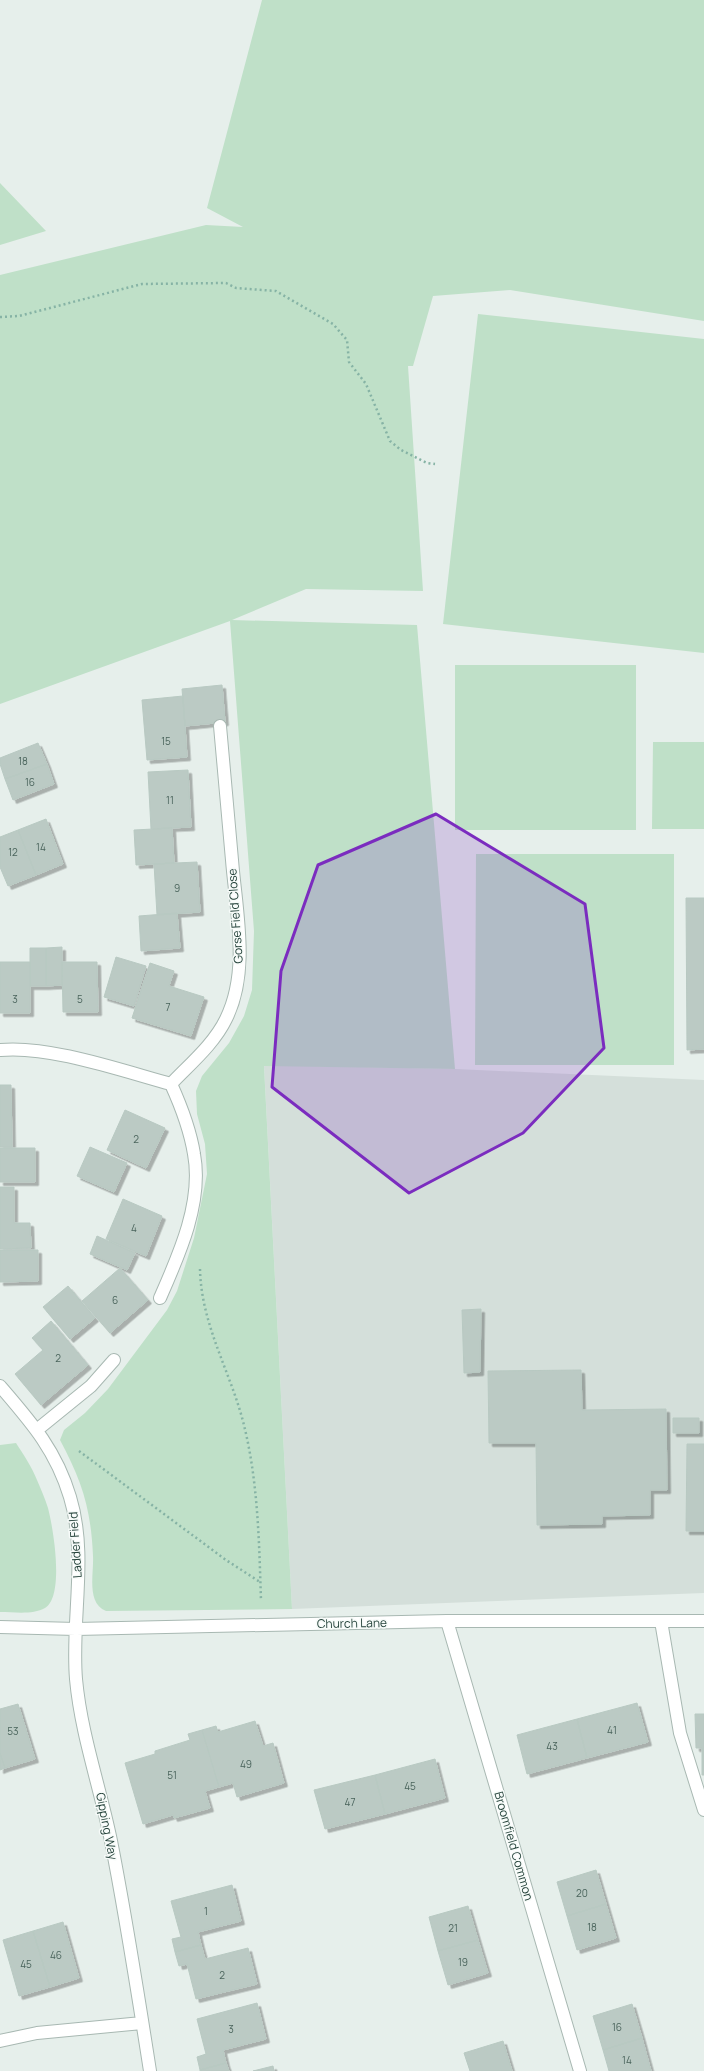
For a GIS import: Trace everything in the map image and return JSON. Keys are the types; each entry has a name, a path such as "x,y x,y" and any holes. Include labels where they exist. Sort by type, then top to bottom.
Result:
{"street":[{"name":"Gorse Field Close","path":"171,1084 218,1033 226,1020 233,1003 237,986 239,942 220,726"},
{"path":"0,1050 25,1050 68,1057 171,1084 190,1132 196,1176 186,1230 176,1261 160,1298"},
{"path":"38,1429 92,1386 114,1360"},
{"name":"Ladder Field","path":"0,1386 38,1429 64,1478 71,1498 75,1522 78,1566 76,1629"},
{"name":"Church Lane","path":"0,1627 76,1629 447,1621 704,1621"},
{"name":"Broomfield Common","path":"447,1621 580,2071"},
{"path":"661,1621 680,1732 704,1810"},
{"name":"Gipping Way","path":"76,1629 76,1679 84,1732 98,1784 111,1843 150,2071"},
{"path":"0,2041 37,2033 142,2023"}],"path":[{"path":"0,317 18,316 142,284 226,283 236,288 276,291 333,324 347,340 349,362 366,384 390,441 401,450 427,463 435,464"},
{"path":"200,1263 203,1298 208,1321 241,1414 253,1472 260,1582 261,1624"},
{"path":"47,1445 54,1441 60,1440 75,1447 226,1560 260,1582"}],"highlighted area":[{"path":"436,814 585,904 604,1048 523,1133 409,1193 272,1087 281,971 318,865"}],"shaded area":[{"path":"264,1065 455,1069 704,1080 704,1593 292,1609"}],"green space":[{"path":"262,0 704,0 704,321 510,290 433,296 413,366 408,366 423,591 306,589 232,620 417,625 455,1069 264,1066 292,1609 106,1611 100,1607 93,1595 92,1539 84,1496 80,1482 60,1440 64,1430 85,1413 108,1389 167,1310 177,1291 194,1238 207,1174 205,1144 197,1114 196,1091 202,1076 229,1043 244,1016 252,990 254,931 230,621 0,704 0,275 206,225 243,227 207,208"},
{"path":"0,183 46,231 0,245"},
{"path":"478,314 704,339 704,653 443,624"},
{"path":"455,665 636,665 636,830 455,830"},
{"path":"653,742 704,742 704,829 652,829"},
{"path":"476,854 674,854 674,1065 475,1065"},
{"path":"16,1443 33,1470 48,1508 55,1545 55,1590 51,1601 45,1608 35,1612 0,1612 0,1445"}],"building":[{"path":"222,685 225,722 185,726 182,689"},
{"path":"183,696 187,757 147,760 142,700"},
{"path":"38,743 47,764 5,779 0,764 0,758"},
{"path":"47,764 54,784 13,800 5,779"},
{"path":"188,770 191,827 151,829 148,772"},
{"path":"46,819 63,864 36,875 18,830"},
{"path":"172,828 174,863 136,865 134,830"},
{"path":"18,830 36,875 8,886 0,867 0,837"},
{"path":"197,862 200,912 157,915 154,864"},
{"path":"686,898 704,898 704,1049 687,1050"},
{"path":"177,913 180,948 141,951 139,916"},
{"path":"62,947 62,985 46,986 46,948"},
{"path":"30,948 46,948 46,986 30,986"},
{"path":"116,957 146,966 134,1006 104,997"},
{"path":"0,962 30,962 30,1013 0,1013"},
{"path":"62,962 97,962 98,1012 63,1012"},
{"path":"150,963 174,971 169,986 204,997 191,1036 132,1018"},
{"path":"0,1085 11,1085 12,1147 0,1147"},
{"path":"125,1110 165,1128 146,1168 107,1150"},
{"path":"90,1147 127,1163 114,1192 77,1176"},
{"path":"0,1148 35,1148 35,1182 0,1182"},
{"path":"0,1187 14,1187 14,1223 30,1223 31,1248 0,1249"},
{"path":"123,1199 162,1216 146,1256 106,1239"},
{"path":"97,1236 135,1253 127,1270 90,1254"},
{"path":"0,1250 38,1250 38,1281 0,1282"},
{"path":"120,1268 148,1300 110,1333 82,1301"},
{"path":"68,1286 95,1318 70,1339 43,1307"},
{"path":"481,1309 480,1372 464,1373 462,1310"},
{"path":"51,1321 88,1365 41,1405 15,1374 43,1350 32,1338"},
{"path":"581,1370 582,1410 666,1409 667,1490 650,1490 650,1515 602,1516 602,1524 537,1525 536,1443 489,1443 488,1371"},
{"path":"673,1418 699,1418 699,1433 673,1433"},
{"path":"687,1444 704,1444 704,1531 686,1531"},
{"path":"637,1703 648,1742 587,1758 577,1719"},
{"path":"18,1704 35,1759 5,1768 0,1753 0,1709"},
{"path":"695,1714 704,1714 704,1775 702,1775 702,1748 696,1748"},
{"path":"577,1719 587,1758 527,1774 517,1735"},
{"path":"255,1721 263,1746 273,1743 284,1783 237,1797 233,1783 219,1787 202,1730 216,1726 218,1732"},
{"path":"202,1730 219,1787 205,1791 210,1808 174,1818 173,1815 143,1824 125,1763 155,1754 155,1751 190,1740 188,1734"},
{"path":"0,1753 5,1768 0,1770"},
{"path":"435,1759 445,1798 385,1814 375,1775"},
{"path":"375,1775 385,1814 325,1829 314,1790"},
{"path":"596,1870 606,1904 567,1916 557,1882"},
{"path":"232,1885 241,1921 198,1932 201,1945 175,1952 172,1939 181,1937 171,1901"},
{"path":"606,1904 616,1938 577,1950 567,1916"},
{"path":"468,1906 478,1940 438,1951 429,1917"},
{"path":"63,1922 79,1978 50,1987 33,1931"},
{"path":"33,1931 50,1987 19,1996 3,1940"},
{"path":"478,1940 488,1973 448,1985 438,1951"},
{"path":"201,1945 205,1959 248,1948 257,1984 196,1999 187,1964 179,1966 175,1952"},
{"path":"257,2003 266,2039 223,2050 226,2063 200,2070 197,2057 206,2054 197,2019"},
{"path":"632,2004 642,2038 603,2050 593,2016"},
{"path":"642,2038 651,2071 609,2071 603,2050"},
{"path":"503,2041 512,2071 470,2071 464,2053"},
{"path":"226,2063 229,2071 200,2071 200,2070"},
{"path":"273,2066 274,2071 253,2071"}]}
